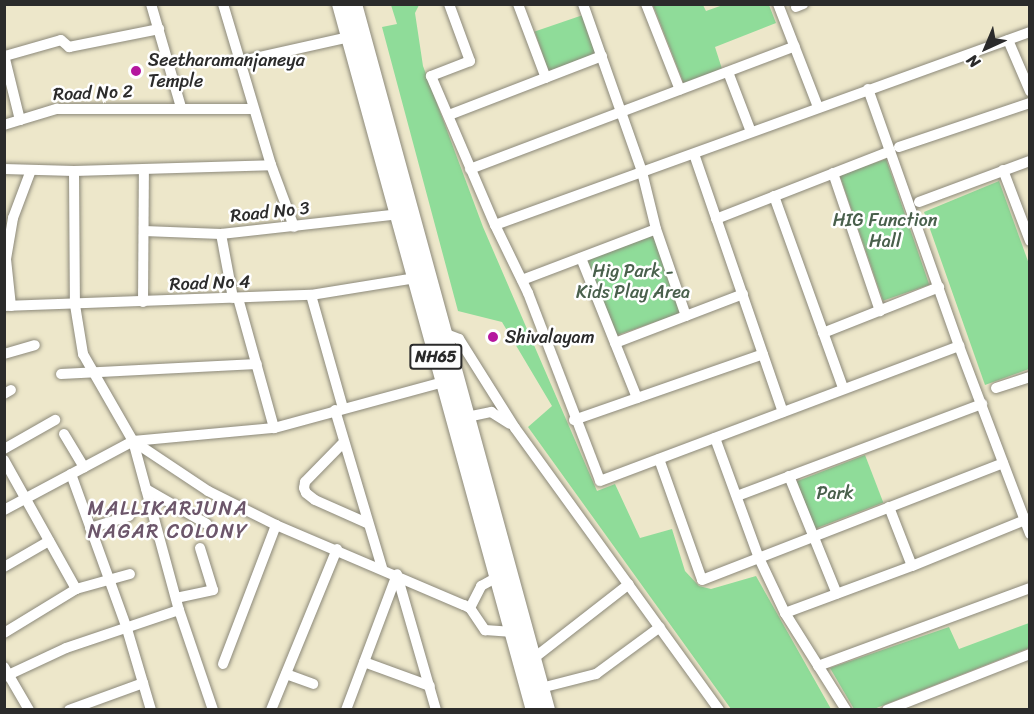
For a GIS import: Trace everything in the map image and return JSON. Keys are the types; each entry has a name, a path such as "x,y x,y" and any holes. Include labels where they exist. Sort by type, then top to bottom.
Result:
{"highway":[{"name":"NH65","path":"340,4 349,37 371,91"},
{"name":"NH65","path":"354,4 377,113 446,334 547,710"},
{"name":"NH65","path":"377,113 399,214 443,382 534,710"}],"street":[{"path":"151,4 181,107"},
{"path":"223,4 242,61 271,165 294,227"},
{"path":"449,4 470,61 431,76 470,169 522,280 574,420 600,481 959,346"},
{"path":"518,4 546,78"},
{"path":"583,4 642,172 657,229 686,316"},
{"path":"646,4 680,90"},
{"path":"778,4 818,107"},
{"path":"20,120 5,56 61,40 69,47 159,29"},
{"path":"495,225 1029,32"},
{"path":"242,61 349,37"},
{"path":"1008,40 1029,92"},
{"path":"470,169 795,46"},
{"path":"449,115 602,56"},
{"path":"728,72 752,132"},
{"path":"868,89 895,149 959,346 1027,519 1029,534"},
{"path":"716,219 895,149 1029,103"},
{"name":"Road No 2","path":"4,124 57,109 181,107 254,109"},
{"path":"694,154 783,412"},
{"path":"919,202 1029,161"},
{"path":"4,169 74,171 271,165"},
{"path":"143,302 144,169"},
{"path":"8,306 5,259 9,216 31,170"},
{"path":"1003,170 1029,241"},
{"path":"74,171 75,305 83,354 109,403 133,441 179,610 213,710"},
{"path":"833,173 879,311"},
{"path":"774,196 843,388"},
{"name":"Road No 3","path":"144,231 221,234 399,214"},
{"path":"522,280 657,229"},
{"path":"221,234 236,298 274,428"},
{"path":"581,258 637,398"},
{"name":"Road No 4","path":"8,306 311,295 416,278"},
{"path":"823,333 939,287"},
{"path":"615,343 742,294"},
{"path":"311,295 339,409 344,442 382,568"},
{"path":"446,334 459,339 515,428 719,710"},
{"path":"4,354 34,345"},
{"path":"574,420 763,354"},
{"path":"61,375 94,371 257,364"},
{"path":"996,388 1029,376"},
{"path":"4,510 133,441 274,428 443,382"},
{"path":"737,496 982,404"},
{"path":"467,417 490,412 515,428"},
{"path":"4,449 55,420"},
{"path":"63,434 84,467"},
{"path":"715,438 759,558 785,613 846,710"},
{"path":"133,441 208,491 276,525 397,574 470,608 485,630 513,632"},
{"path":"344,442 305,483 304,488 306,493 315,500 367,523"},
{"path":"659,459 702,580 1004,463"},
{"path":"4,460 76,589"},
{"path":"71,474 127,629 151,710"},
{"path":"789,476 837,594"},
{"path":"146,489 207,524"},
{"path":"889,507 912,566"},
{"path":"90,528 129,516"},
{"path":"785,613 912,566 1027,519"},
{"path":"223,664 276,525"},
{"path":"4,567 49,542"},
{"path":"176,598 213,590 201,548"},
{"path":"271,710 337,549"},
{"path":"4,633 76,589 130,574"},
{"path":"346,710 397,574"},
{"path":"397,574 436,710"},
{"path":"470,608 477,591 497,577"},
{"path":"534,657 629,584"},
{"path":"818,666 1029,588"},
{"path":"29,710 6,673 66,648 179,610"},
{"path":"541,688 596,674 660,627"},
{"path":"887,710 1029,654"},
{"path":"364,662 430,686"},
{"path":"286,674 313,684"},
{"path":"69,710 143,682"}],"green space":[{"path":"391,5 419,5 415,13 423,66 483,227 597,491 615,484 640,538 672,529 685,571 699,586 711,589 756,576 831,709 731,709 528,427 552,406 502,322 458,311 382,27 397,24"},
{"path":"653,5 703,5 706,11 723,5 769,5 776,23 715,47 722,69 684,84"},
{"path":"583,15 597,55 548,71 535,32"},
{"name":"HIG Function Hall","path":"886,159 929,285 883,301 840,175"},
{"path":"999,181 1029,264 1029,369 985,385 924,212"},
{"name":"Hig Park - Kids Play Area","path":"653,235 680,313 613,337 586,258"},
{"name":"Park","path":"865,455 883,503 815,529 797,481"},
{"path":"1029,623 1029,648 874,709 854,709 830,668 949,627 959,649"}],"place":[{"name":"Seetharamanjaneya Temple","path":"136,71"},
{"name":"Shivalayam","path":"493,337"}],"district":[{"name":"MALLIKARJUNA NAGAR COLONY","path":"168,520"}]}
